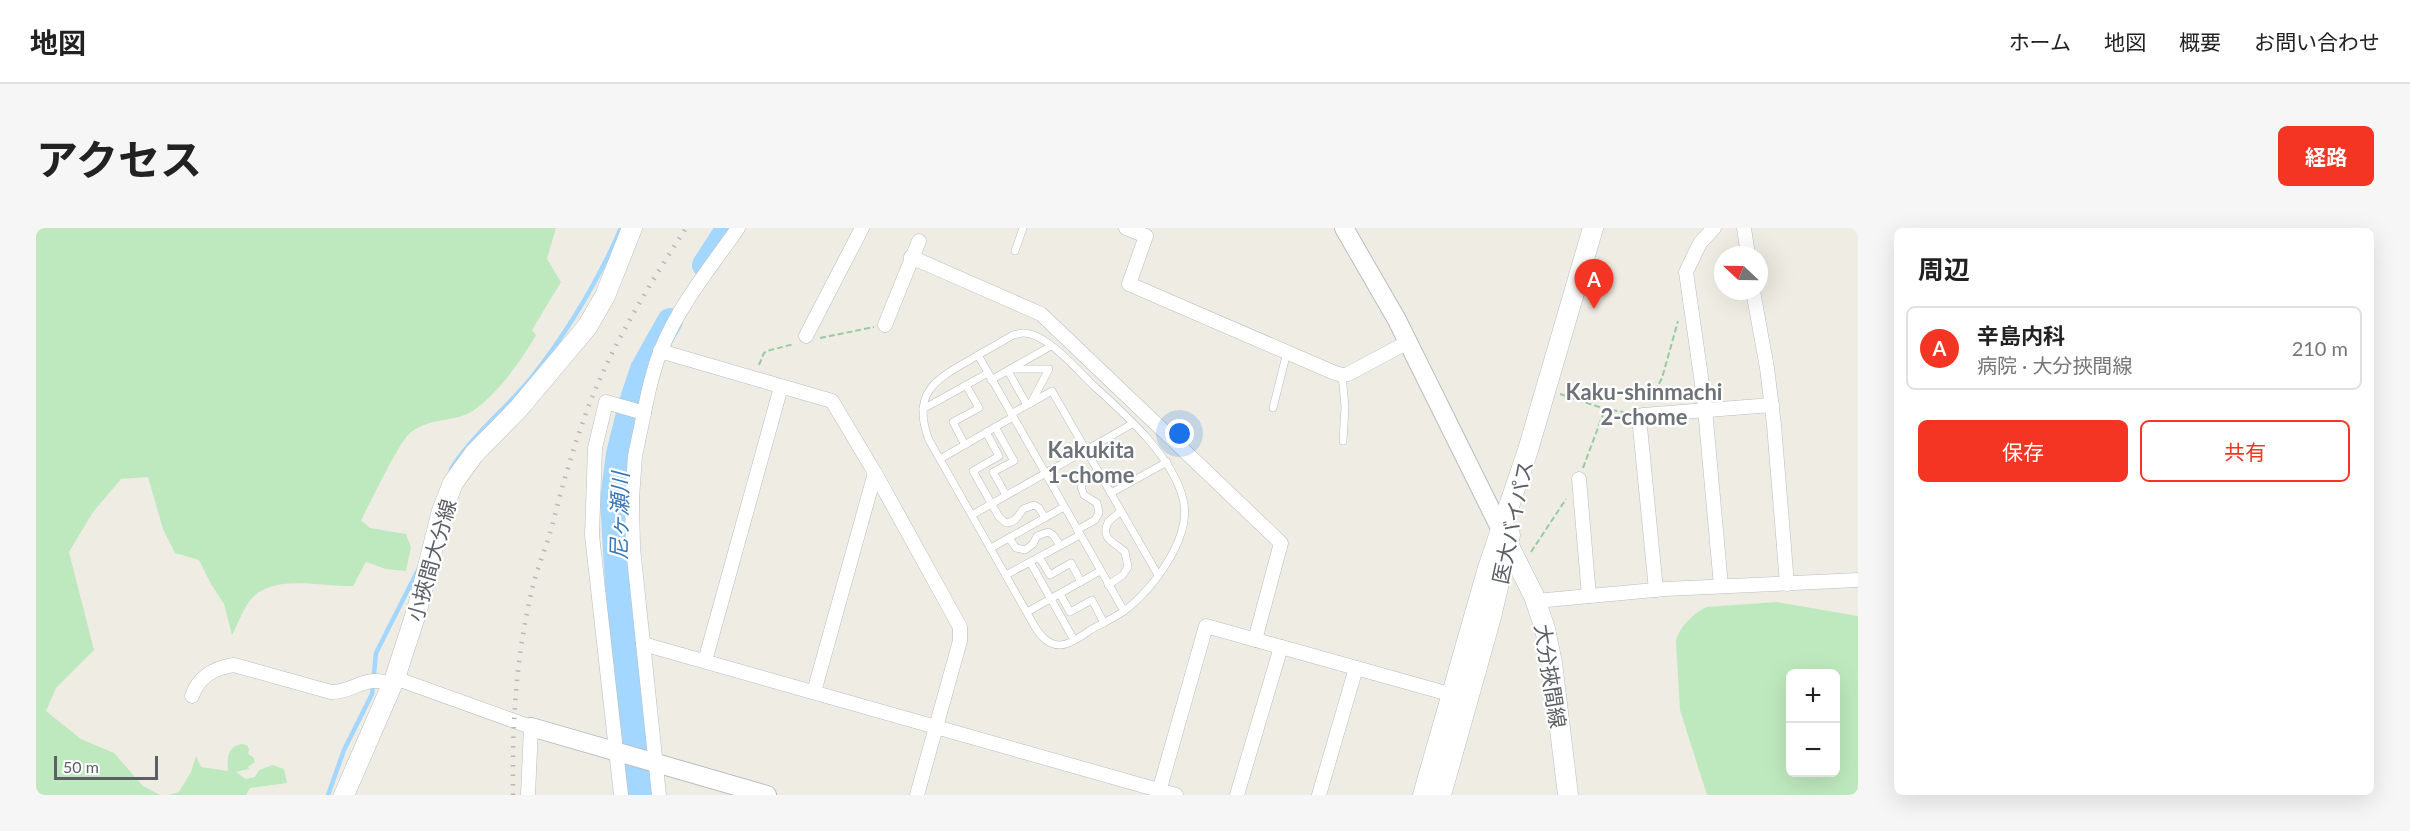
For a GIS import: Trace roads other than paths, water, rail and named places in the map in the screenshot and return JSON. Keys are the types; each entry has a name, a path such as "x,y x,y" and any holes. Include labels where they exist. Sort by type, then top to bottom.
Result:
{"main road":[{"name":"小挾間大分線","path":"344,795 394,681 417,610 442,511 453,483 474,454 519,408 587,327 605,296 632,228"},
{"name":"医大バイパス","path":"1423,795 1502,576 1504,538 1593,228"},
{"name":"大分挾間線","path":"1504,538 1536,601 1545,629 1552,663 1568,795"},
{"name":"医大バイパス","path":"1441,795 1459,697"}],"street":[{"path":"659,795 653,763 635,571 632,499 639,412 660,351 683,307 738,228"},
{"path":"806,336 862,228"},
{"path":"1126,228 1146,236 1129,284 1342,375 1408,342"},
{"path":"1344,228 1408,342 1504,538"},
{"path":"1714,228 1700,243 1686,272 1705,411 1720,586"},
{"path":"1744,228 1747,246"},
{"path":"885,325 919,241"},
{"path":"911,257 1041,314 1281,543 1255,640"},
{"path":"1754,300 1772,405 1787,584"},
{"path":"660,351 832,400 875,473 959,624 960,641 917,795"},
{"path":"705,661 781,387"},
{"path":"621,795 621,753 595,571 592,526 596,448 606,402 639,412"},
{"path":"1656,590 1640,427 1643,415 1772,405"},
{"path":"814,692 875,473"},
{"path":"1579,479 1589,596"},
{"path":"1536,601 1656,590 1858,580"},
{"path":"1158,793 1206,626 1459,697"},
{"path":"643,644 937,727 1158,793 1176,795"},
{"path":"1237,795 1281,647"},
{"path":"192,696 205,676 220,667 234,665 331,692 342,691 355,684 376,680 394,681 531,727 767,795"},
{"path":"1319,795 1356,668"},
{"path":"528,795 531,727"}],"lane":[{"path":"1014,251 1023,228"},
{"path":"1022,333 1036,335 1051,346 1132,424 1167,462 1174,472 1184,500 1185,522 1180,537 1158,575 1139,598 1124,611 1063,645 1050,643 1039,632 940,459 924,426 923,409 926,396 938,380 978,356 1012,335 1022,333"},
{"path":"923,409 966,385 1010,370 1051,346"},
{"path":"1273,408 1287,352"},
{"path":"978,356 1124,611"},
{"path":"1010,370 1049,369 1029,404"},
{"path":"1010,370 1029,404"},
{"path":"1342,375 1345,407 1343,441"},
{"path":"965,445 953,422 979,408 966,385"},
{"path":"940,459 1052,391 1158,575"},
{"path":"972,514 1132,424"},
{"path":"995,427 1014,461 993,472 1006,495"},
{"path":"986,432 999,456 973,471 1001,520 1006,523 1015,520 1023,509 1031,505 1039,508 1045,518"},
{"path":"1111,493 1167,462"},
{"path":"1006,575 1060,545 1095,520 1100,513 1097,503 1085,496 1081,487 1085,479 1098,471"},
{"path":"991,548 1064,507"},
{"path":"1108,585 1123,575 1128,567 1125,552 1109,541 1106,531 1108,522 1121,511"},
{"path":"1009,538 1016,548 1025,550 1033,544 1037,536 1048,532 1060,545"},
{"path":"1039,557 1050,575 1071,563 1081,582"},
{"path":"1030,562 1074,640"},
{"path":"1027,612 1100,571"},
{"path":"1060,594 1070,612 1092,600 1104,623"}],"waterway":[{"path":"451,469 469,444 522,389 558,342 592,286 621,228"},
{"name":"尼ヶ瀬川","path":"705,265 729,228"},
{"name":"尼ヶ瀬川","path":"640,795 619,600 613,500 619,454 632,402 643,369 670,321"},
{"path":"328,795 344,750 372,694 376,653 419,568"}],"railway":[{"path":"513,795 514,714 523,635 534,582 570,462 591,400 611,355 647,290 686,228"}],"place":[{"name":"辛島内科","path":"1594,309"}],"district":[{"name":"Kaku-shinmachi 2-chome","path":"1644,404"},
{"name":"Kakukita 1-chome","path":"1091,462"}]}
